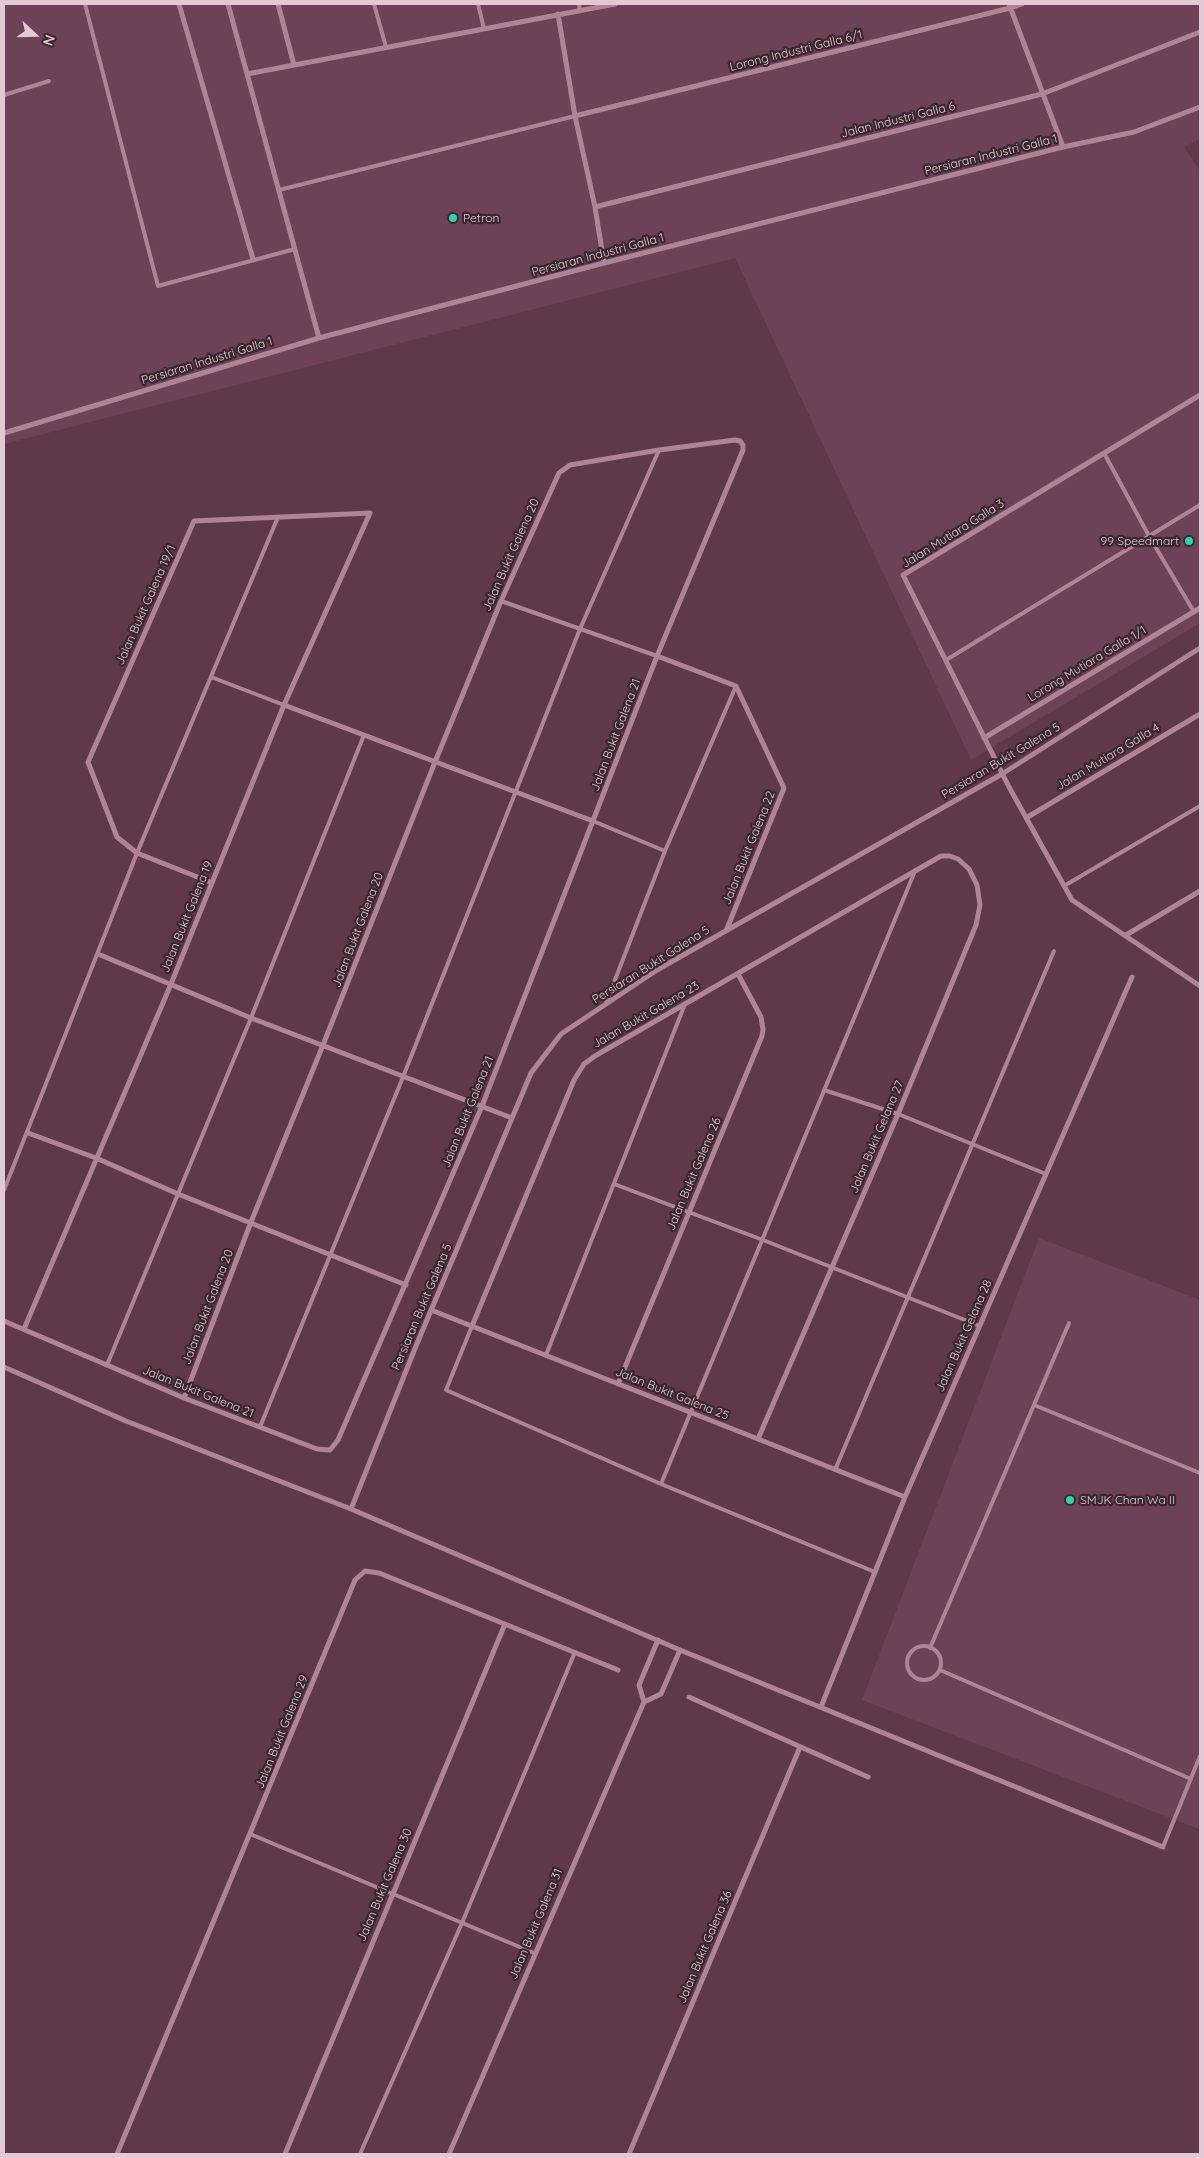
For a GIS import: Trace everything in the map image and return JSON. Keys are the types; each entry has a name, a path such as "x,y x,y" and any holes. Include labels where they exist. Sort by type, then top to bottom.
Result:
{"street":[{"path":"180,4 253,259"},
{"path":"228,4 319,338"},
{"path":"278,4 294,65"},
{"path":"247,74 615,4"},
{"name":"Lorong Industri Galla 6/1","path":"575,116 1022,4"},
{"path":"1010,6 1063,148"},
{"path":"558,14 575,116 595,207 604,263"},
{"name":"Jalan Industri Galla 6","path":"595,207 1042,94 1200,32"},
{"name":"Persiaran Industri Galla 1","path":"4,433 319,338 604,263 1063,148 1134,132 1200,107"},
{"name":"Jalan Mutiara Galla 3","path":"1200,395 903,575 1002,774 1072,900 1200,986"},
{"name":"Jalan Bukit Galena 21","path":"4,1321 184,1398 318,1449 330,1450 338,1440 482,1106 657,656 743,450 743,445 740,441 735,440 659,450"},
{"name":"Jalan Bukit Galena 20","path":"184,1398 250,1222 323,1045 435,762 501,601 559,474 570,466 659,450"},
{"name":"Jalan Bukit Galena 19/1","path":"137,853 117,837 88,762 194,520 370,513"},
{"name":"Jalan Bukit Galena 19","path":"24,1329 170,984 210,882 284,705 370,513"},
{"name":"Lorong Mutiara Galla 1/1","path":"984,738 1200,608"},
{"name":"Persiaran Bukit Galena 5","path":"351,1509 431,1310 531,1073 560,1034 657,970 1002,774 1200,648"},
{"path":"657,656 736,686"},
{"name":"Jalan Bukit Galena 22","path":"726,931 784,788 736,686"},
{"path":"284,705 593,821"},
{"name":"Jalan Mutiara Galla 4","path":"1026,818 1200,714"},
{"path":"137,853 210,882"},
{"name":"Jalan Bukit Galena 23","path":"472,1326 574,1080 584,1064 686,1002 738,974 941,856"},
{"name":"Jalan Bukit Gelana 27","path":"758,1439 898,1114 976,924 980,905 977,885 969,869 958,859 950,856 941,856"},
{"path":"1126,936 1200,891"},
{"path":"98,954 251,1018 512,1118"},
{"name":"Jalan Bukit Galena 26","path":"618,1384 762,1036 761,1016 738,974"},
{"name":"Jalan Bukit Gelana 28","path":"822,1707 905,1497 1132,976"},
{"path":"28,1133 96,1158 178,1194 406,1285"},
{"name":"Jalan Bukit Galena 25","path":"431,1310 905,1497"},
{"path":"4,1366 126,1421 351,1509 680,1650 1163,1847"},
{"name":"Jalan Bukit Galena 29","path":"117,2154 355,1580 365,1571 379,1573 618,1670"},
{"name":"Jalan Bukit Galena 30","path":"285,2154 505,1624"},
{"name":"Jalan Bukit Galena 31","path":"449,2154 534,1953 644,1702 639,1685 658,1640"},
{"path":"644,1702 661,1694 680,1650"},
{"path":"689,1698 868,1777"},
{"name":"Jalan Bukit Galena 36","path":"629,2154 800,1747"}],"lane":[{"path":"86,4 158,286 295,248"},
{"path":"374,4 386,48"},
{"path":"478,4 484,29"},
{"path":"578,4 580,11"},
{"path":"4,95 49,81"},
{"path":"279,190 575,116"},
{"path":"260,1427 404,1077 580,629 659,450"},
{"path":"1104,453 1148,536 1194,612"},
{"path":"946,660 1200,505"},
{"path":"4,1190 137,853 278,517"},
{"path":"501,601 657,656"},
{"path":"211,677 284,705"},
{"path":"605,1006 666,851 736,686"},
{"path":"107,1365 251,1018 364,735"},
{"path":"1064,886 1200,806"},
{"path":"593,821 666,851"},
{"path":"661,1484 915,871"},
{"path":"836,1470 1054,951"},
{"path":"546,1355 686,1002"},
{"path":"824,1090 898,1114 1046,1174"},
{"path":"614,1184 689,1211 980,1326"},
{"path":"930,1648 1069,1323"},
{"path":"472,1326 446,1390 661,1484 875,1572"},
{"path":"1034,1405 1200,1473"},
{"path":"924,1647 930,1648 939,1657 940,1670 936,1675 924,1680 918,1679 909,1670 908,1658 912,1652 924,1647"},
{"path":"360,2154 462,1923 575,1652"},
{"path":"940,1670 1191,1779"},
{"path":"1163,1847 1200,1756"},
{"path":"250,1834 534,1953"}],"shaded area":[{"path":"4,4 1200,4 1200,139 1184,147 1200,171 1200,623 971,760 735,258 4,444"},
{"name":"SMJK Chan Wa II","path":"1039,1238 1200,1300 1199,1829 862,1700"}],"place":[{"name":"Petron","path":"453,218"},
{"name":"99 Speedmart","path":"1189,541"},
{"name":"SMJK Chan Wa II","path":"1070,1500"}]}
